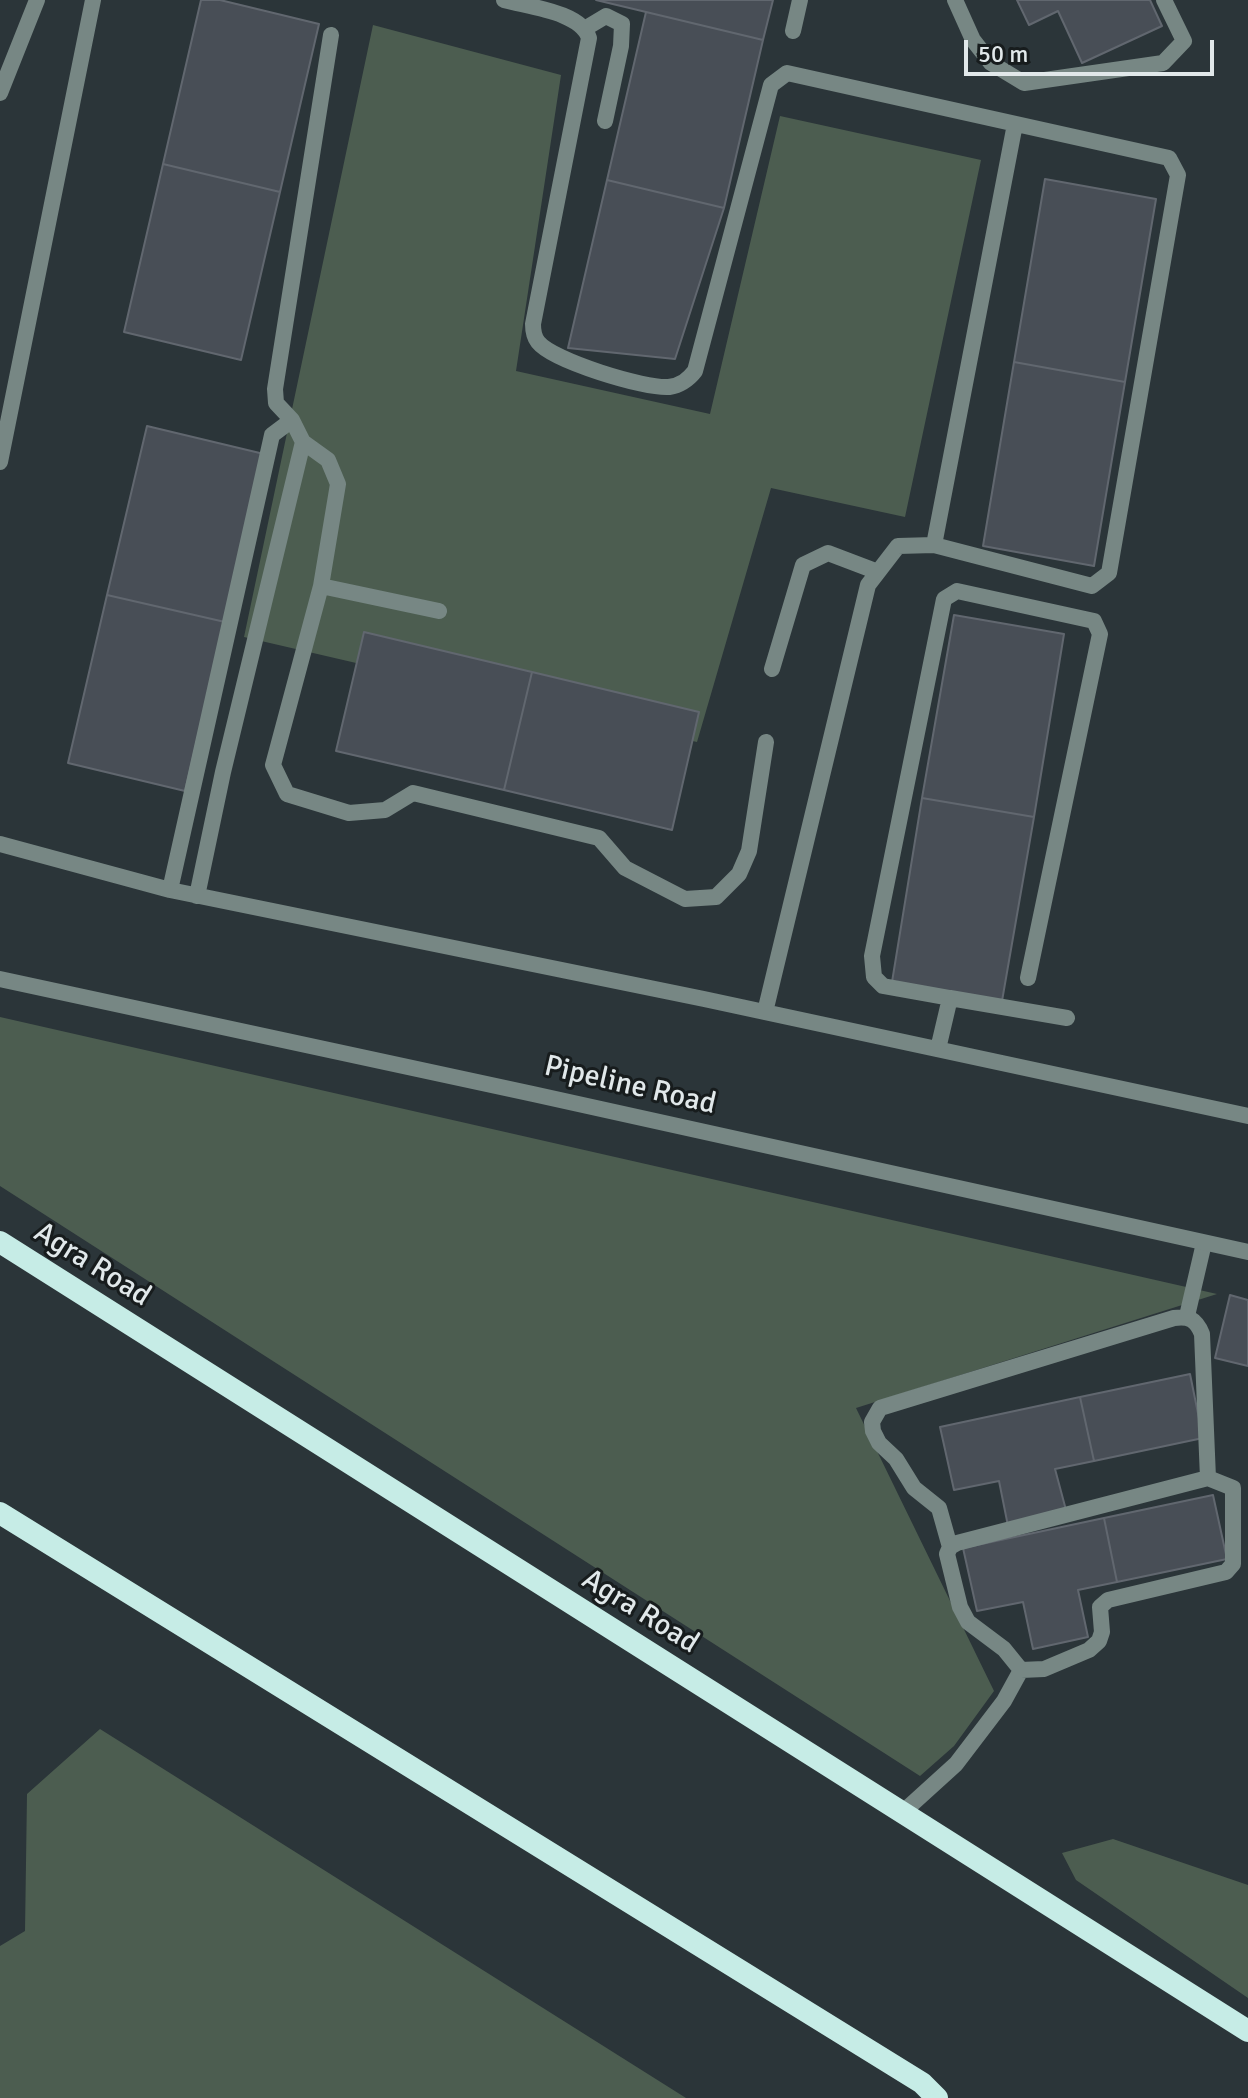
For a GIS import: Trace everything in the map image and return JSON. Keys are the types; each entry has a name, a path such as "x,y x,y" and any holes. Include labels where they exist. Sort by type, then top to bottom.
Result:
{"highway":[{"name":"Agra Road","path":"0,1242 1248,2031"},
{"path":"0,1513 922,2083 937,2098"}],"street":[{"path":"0,93 37,0"},
{"path":"0,462 93,0"},
{"path":"504,0 575,19 586,28 589,38 533,324 534,334 544,348 588,371 667,387 686,381 695,371 771,85 787,73 1169,158 1178,175 1109,573 1092,586 934,545 898,546 868,585 765,1012"},
{"path":"793,31 800,0"},
{"path":"955,0 973,40 991,63 1024,83 1163,63 1184,41 1164,0"},
{"path":"586,28 606,16 622,24 621,46 605,121"},
{"path":"331,35 275,389 276,403 292,420 303,442 328,460 338,484 321,586 273,765 287,794 349,813 385,810 413,793 429,796 599,838 625,868 685,899 716,897 739,874 749,851 766,742"},
{"path":"934,545 1015,124"},
{"path":"170,890 272,435 292,420"},
{"path":"197,896 223,772 303,442"},
{"path":"772,669 803,565 828,553 878,572"},
{"path":"321,586 439,611"},
{"path":"1028,978 1100,634 1094,621 957,591 944,599 872,956 874,977 883,986 1067,1018"},
{"path":"0,844 197,896 765,1012 1248,1116"},
{"name":"Pipeline Road","path":"0,979 1248,1252"},
{"path":"938,1049 950,998"},
{"path":"1187,1316 1204,1243"},
{"path":"950,1547 939,1508 914,1488 896,1459 879,1443 872,1422 880,1408 1159,1322 1187,1316 1194,1320 1202,1334 1208,1478"},
{"path":"1208,1478 1241,1485 1230,1569 1108,1600 1100,1607 1102,1632 1099,1641 1089,1650 1044,1669 1021,1670 1004,1649 968,1622 960,1607 947,1554 950,1547 1208,1478"},
{"path":"902,1813 956,1764 1004,1701 1021,1670"}],"green space":[{"path":"373,25 561,75 516,371 710,414 780,116 981,160 905,517 771,488 697,742 244,637"},
{"path":"0,1017 1217,1294 856,1408 994,1691 954,1746 920,1776 0,1186"},
{"path":"100,1729 686,2098 0,2098 0,1946 25,1931 27,1794"},
{"path":"1113,1839 1248,1885 1248,1998 1076,1880 1062,1853"}],"building":[{"path":"201,0 220,0 319,24 280,192 163,164"},
{"path":"596,0 773,0 763,40"},
{"path":"1017,0 1150,0 1162,26 1082,63 1058,11 1029,25"},
{"path":"646,12 763,40 724,208 607,180"},
{"path":"163,164 280,192 241,360 124,332"},
{"path":"1045,179 1156,199 1125,382 1014,362"},
{"path":"607,180 724,208 675,359 568,348"},
{"path":"1014,362 1125,382 1094,566 983,546"},
{"path":"147,426 264,454 225,622 107,595"},
{"path":"107,595 225,622 185,791 68,763"},
{"path":"954,615 1064,634 1034,817 922,798"},
{"path":"364,632 532,672 504,790 336,751"},
{"path":"532,672 699,712 672,830 504,790"},
{"path":"922,798 1034,817 1002,1001 892,982"},
{"path":"1230,1295 1248,1300 1248,1366 1215,1358"},
{"path":"1190,1374 1203,1438 1094,1461 1080,1397"},
{"path":"1080,1397 1094,1461 1055,1469 1066,1510 1008,1526 999,1481 954,1490 940,1427"},
{"path":"1213,1495 1227,1559 1117,1582 1104,1518"},
{"path":"1104,1518 1117,1582 1078,1590 1088,1637 1033,1649 1023,1602 977,1611 963,1548"}]}
